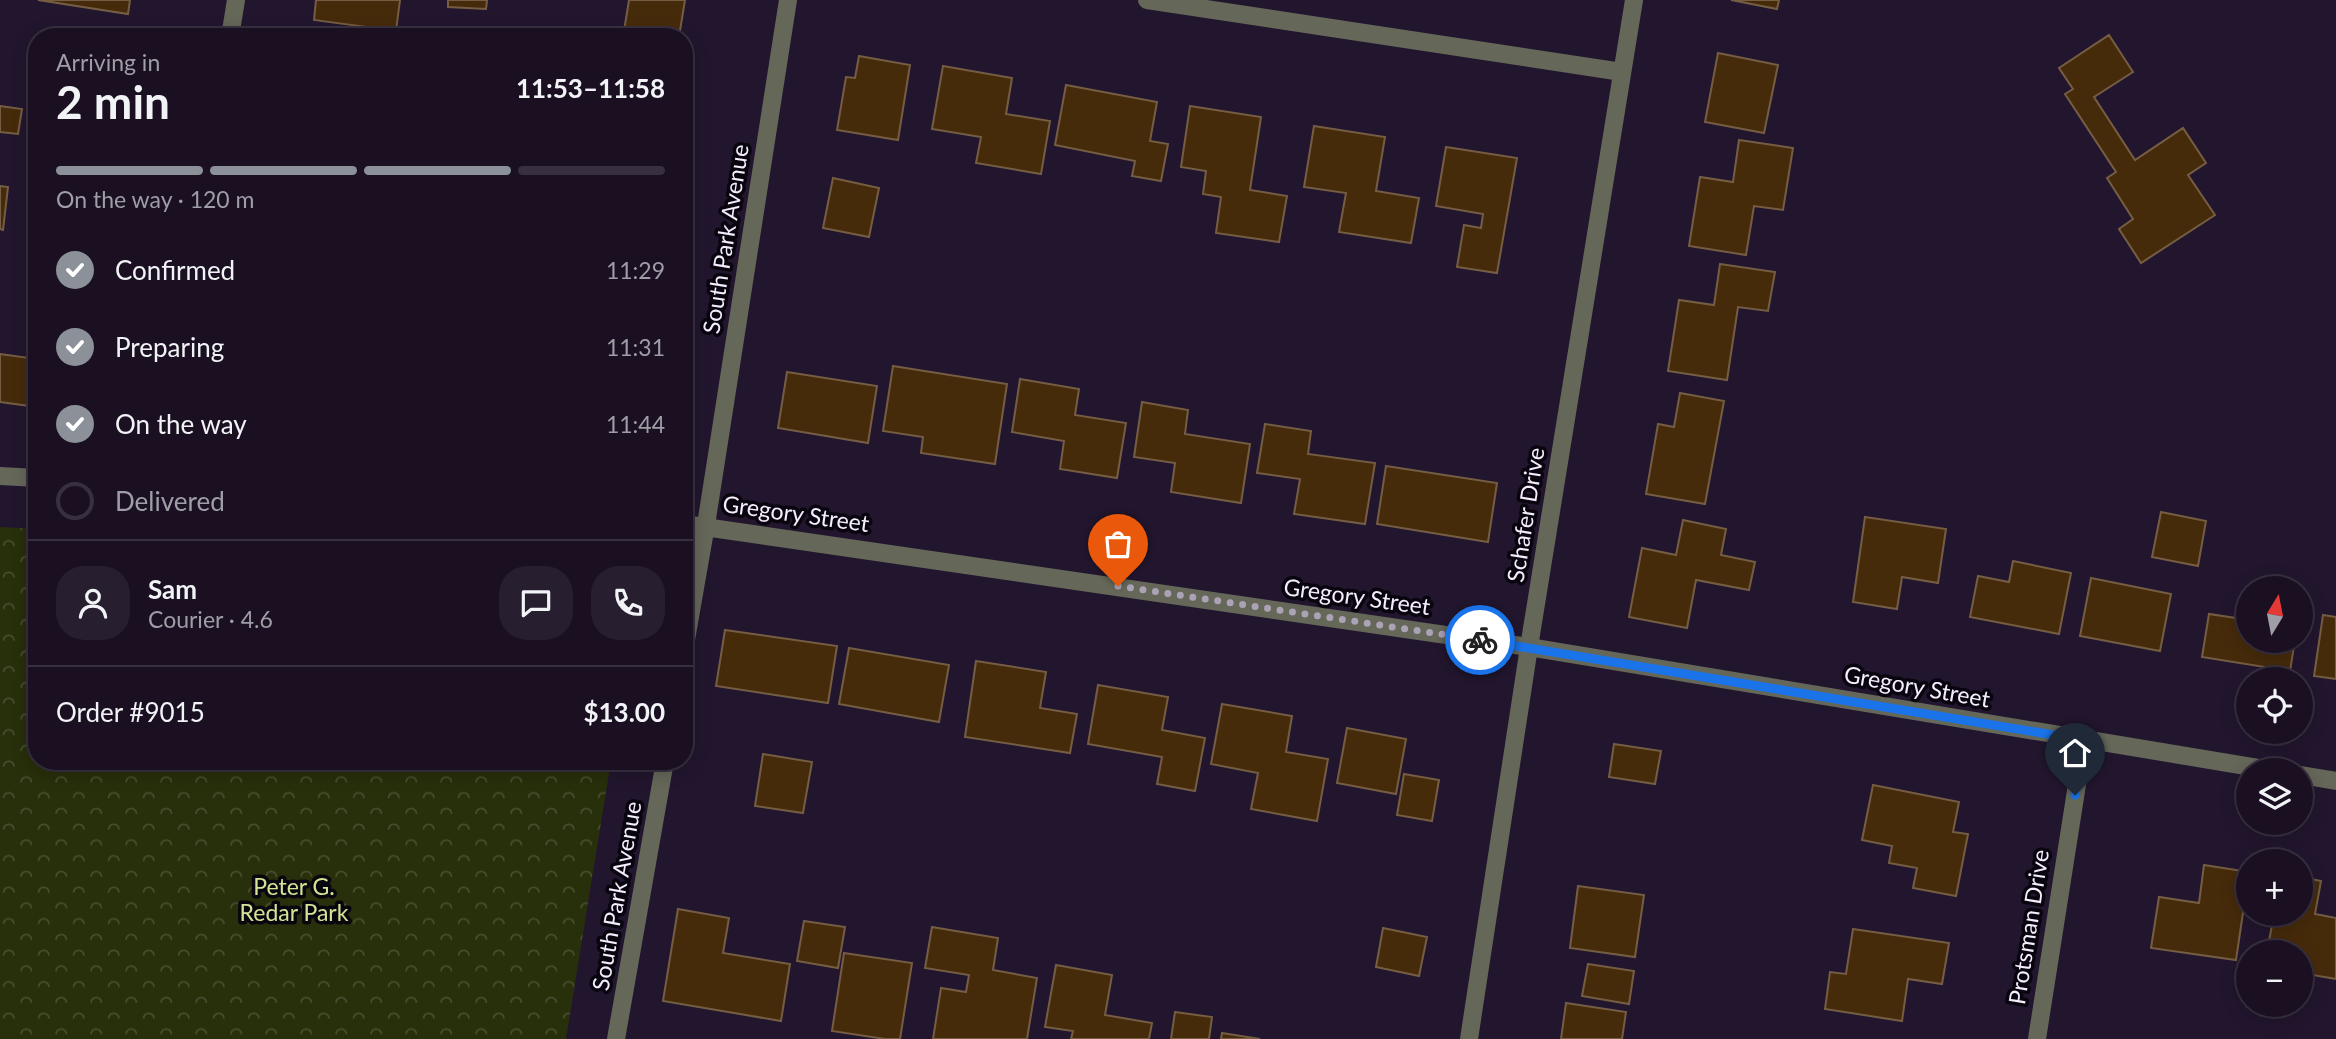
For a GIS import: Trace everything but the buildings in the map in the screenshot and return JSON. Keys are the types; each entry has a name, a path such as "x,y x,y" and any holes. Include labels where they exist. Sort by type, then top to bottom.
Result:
{"street":[{"path":"231,28 236,0"},
{"name":"South Park Avenue","path":"693,599 788,0"},
{"path":"1147,0 1622,72"},
{"name":"Schafer Drive","path":"1469,1039 1529,647 1634,0"},
{"path":"0,476 28,478"},
{"name":"Gregory Street","path":"693,524 1529,647 2236,765"},
{"name":"Protsman Drive","path":"2036,1039 2084,740"},
{"name":"South Park Avenue","path":"616,1039 663,770"},
{"path":"2313,777 2336,781"}],"green space":[{"name":"Peter G. Redar Park","path":"0,527 28,529 28,770 610,770 566,1039 0,1039"}],"way so far":[{"path":"1118,586 1480,640"}],"route":[{"path":"1480,640 2084,740 2075,795"}]}
